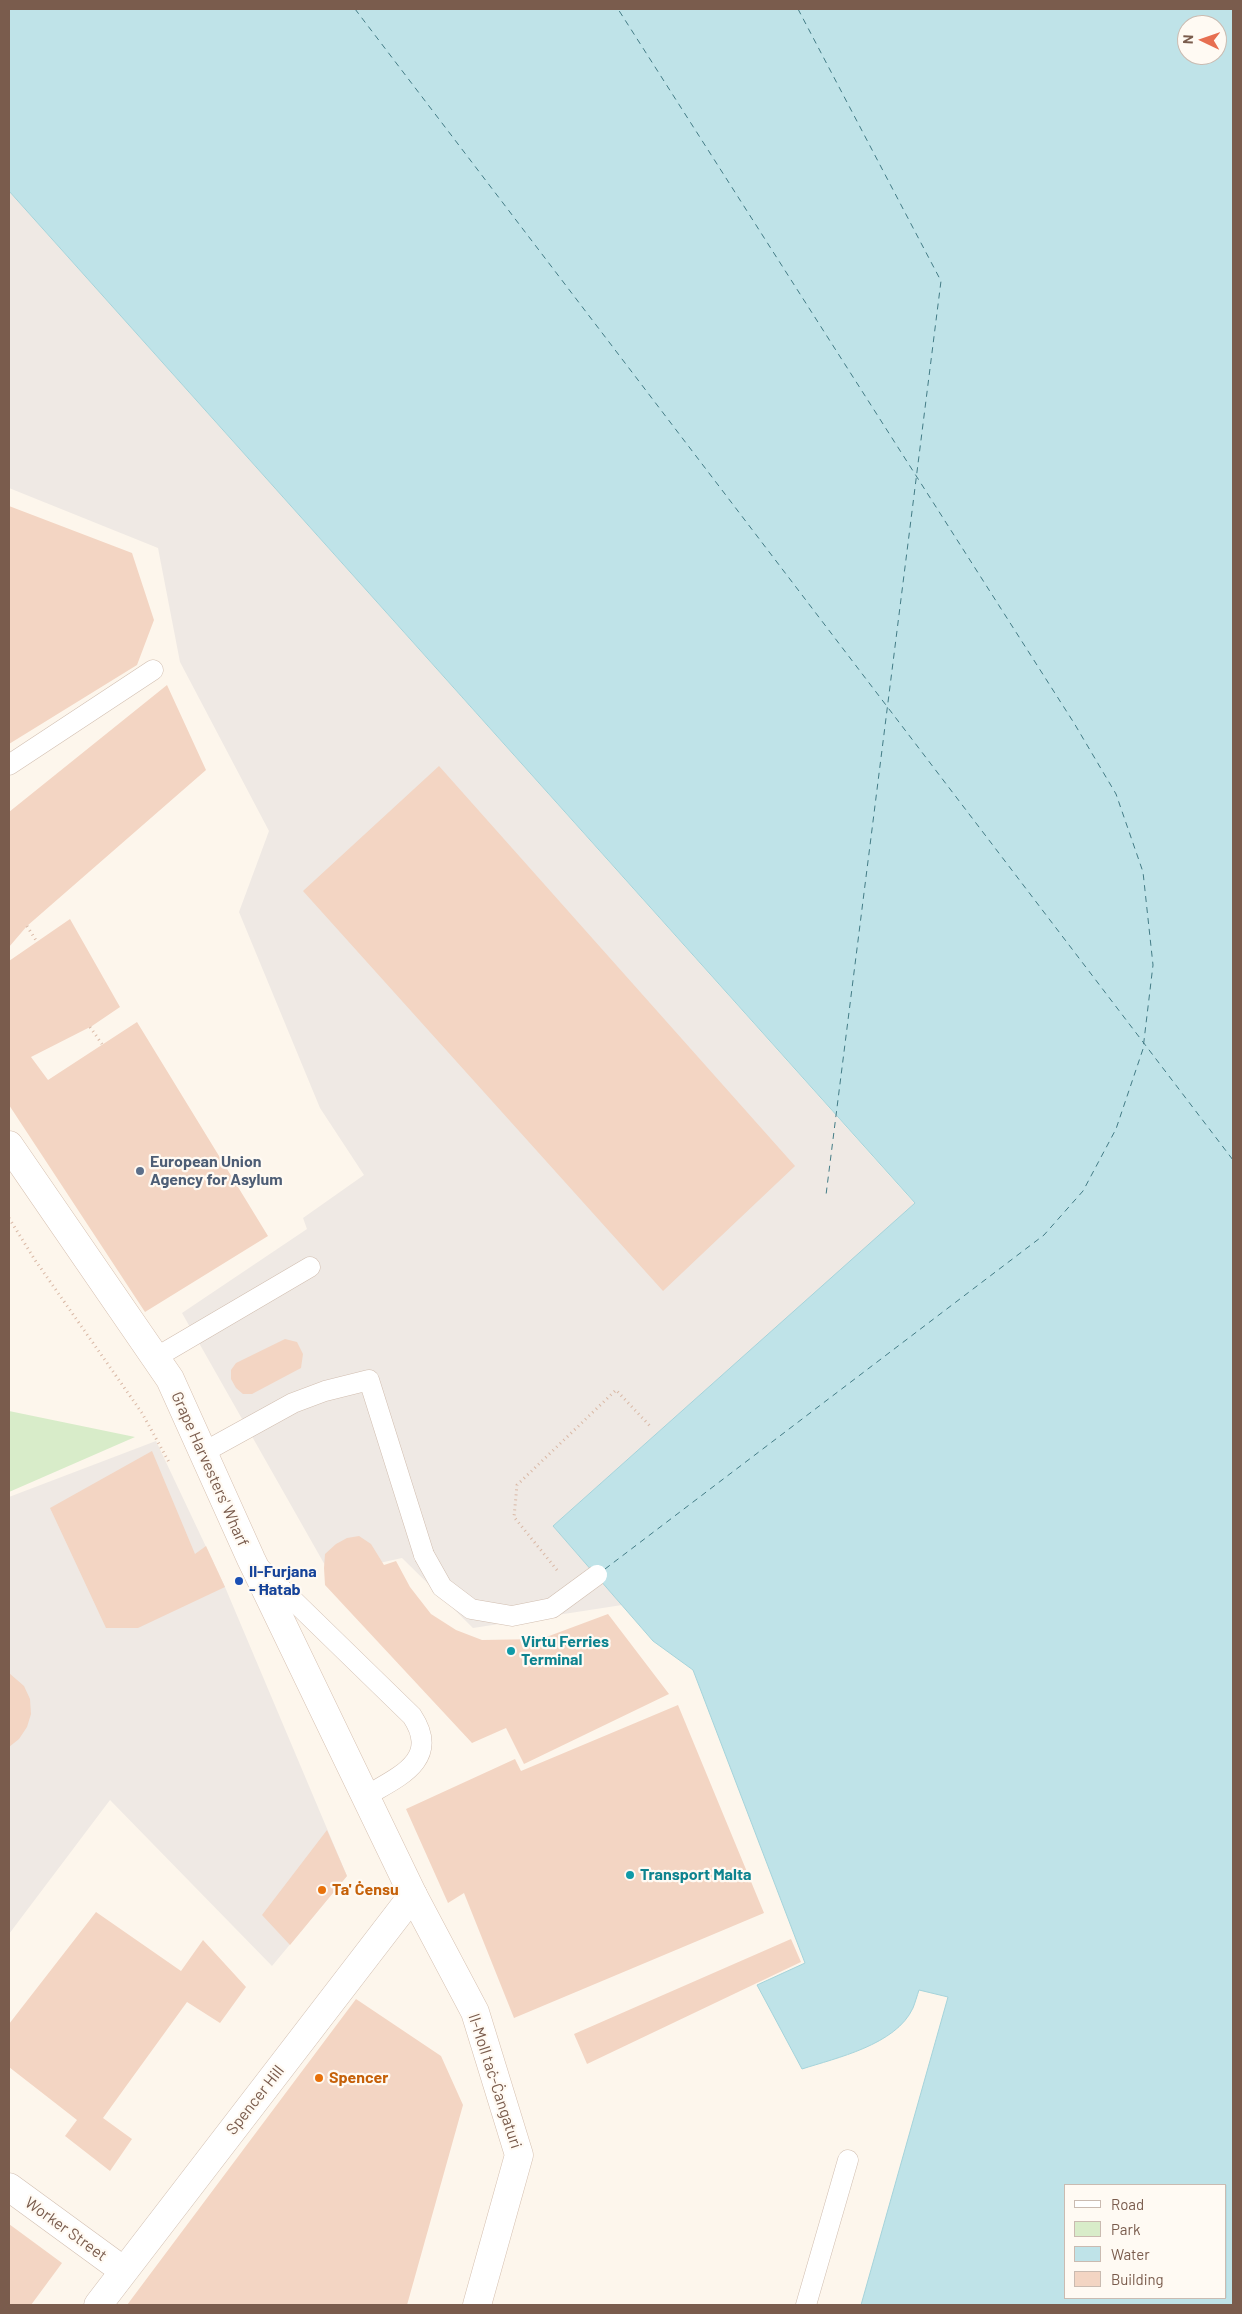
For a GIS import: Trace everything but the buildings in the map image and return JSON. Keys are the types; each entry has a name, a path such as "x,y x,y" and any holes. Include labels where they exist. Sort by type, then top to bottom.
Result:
{"street":[{"name":"Grape Harvesters' Wharf","path":"9,1145 170,1379 251,1559 413,1895"},
{"name":"Spencer Hill","path":"98,2305 413,1895"},
{"name":"Il-Moll taċ-Ċangaturi","path":"413,1895 475,2012 519,2155 477,2305"},
{"name":"Worker Street","path":"9,2187 124,2271"}],"lane":[{"path":"9,765 153,670"},
{"path":"155,1358 310,1267"},
{"path":"204,1452 294,1403 325,1391 368,1380 424,1555 442,1587 471,1609 512,1616 552,1608 596,1575"},
{"path":"251,1559 412,1716 417,1724 422,1739 417,1760 406,1773 366,1796"},
{"path":"806,2305 848,2160"}],"path":[{"path":"27,926 37,942"},
{"path":"90,1026 102,1044"},
{"path":"9,1218 35,1260 142,1413 170,1465"},
{"path":"555,1568 514,1517 517,1485 616,1390 651,1427"}],"shaded area":[{"path":"9,191 915,1204 553,1526 622,1605 473,1628 402,1558 330,1574 182,1313 307,1229 303,1218 364,1175 320,1108 239,912 269,831 180,662 158,548 9,488"},
{"path":"156,1441 225,1587 347,1876 272,1966 110,1800 9,1934 9,1497"}],"green space":[{"path":"9,1411 135,1437 9,1492"}],"water":[{"path":"9,9 1233,9 1233,2305 861,2305 948,1997 919,1990 913,2008 905,2021 893,2032 879,2041 848,2055 802,2069 757,1985 805,1963 693,1670 653,1641 553,1526 915,1203 9,191"}],"ferry route":[{"path":"355,9 1233,1160"},
{"path":"605,1569 1044,1235 1083,1191 1116,1129 1143,1049 1153,965 1143,872 1116,794 1074,723 618,9"},
{"path":"798,9 941,281 826,1195"}],"place":[{"name":"European Union Agency for Asylum","path":"140,1171"},
{"name":"Il-Furjana - Ħatab","path":"239,1581"},
{"name":"Virtu Ferries Terminal","path":"511,1651"},
{"name":"Transport Malta","path":"630,1875"},
{"name":"Ta' Ċensu","path":"322,1890"},
{"name":"Spencer","path":"319,2078"}]}
